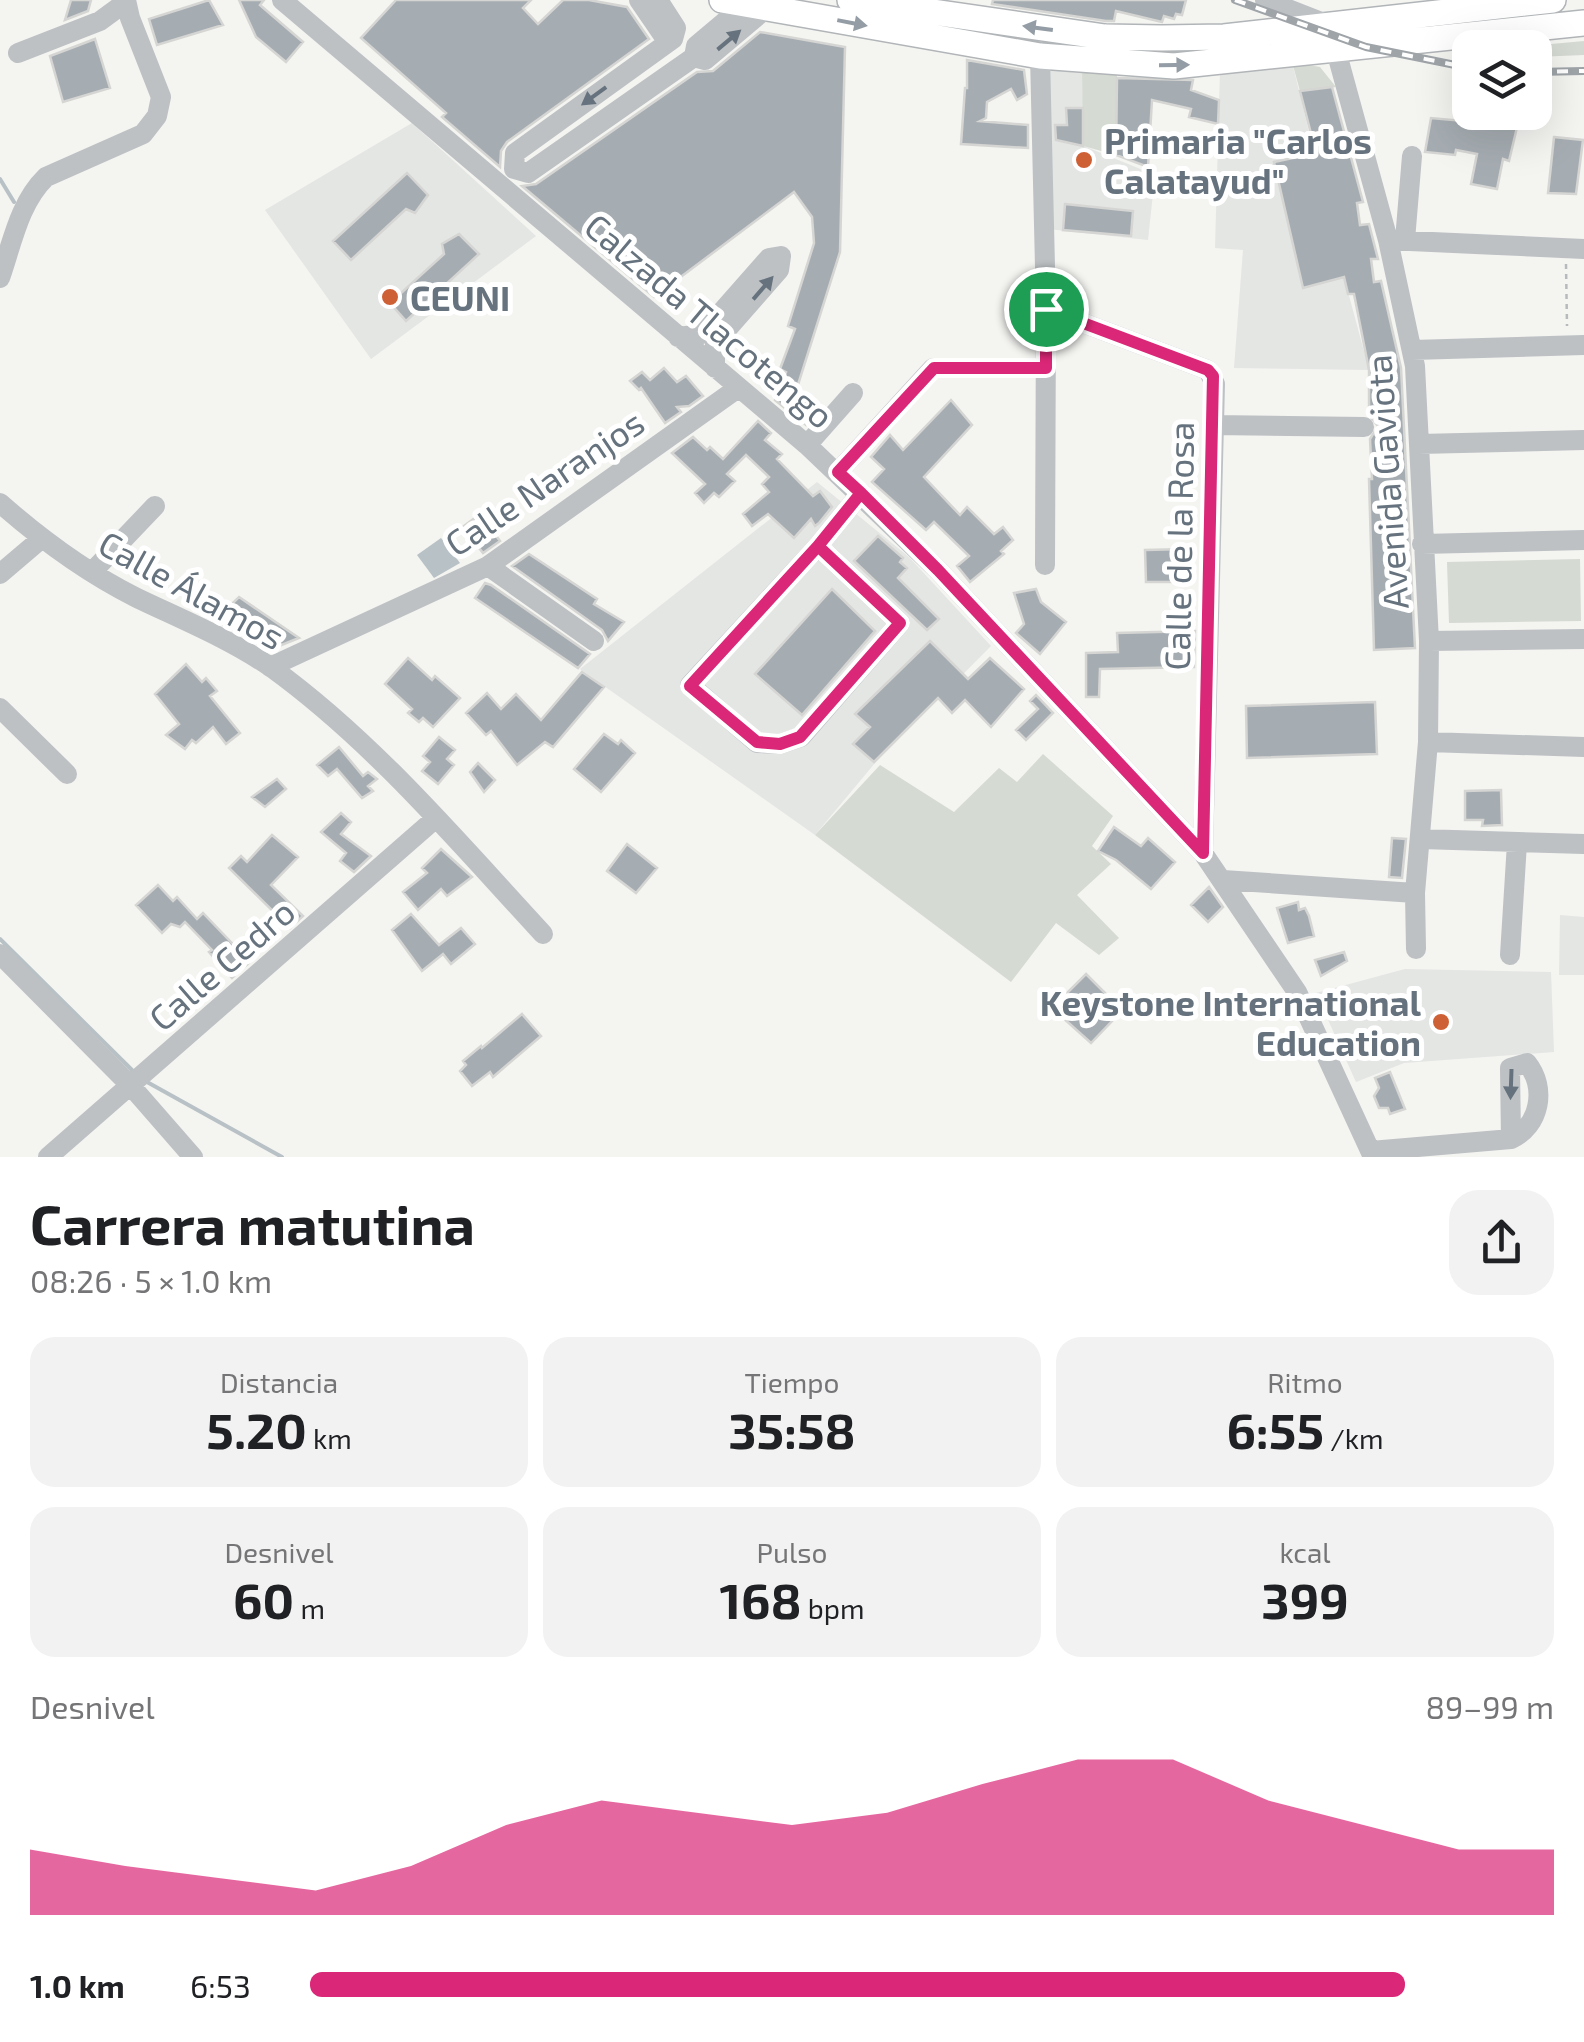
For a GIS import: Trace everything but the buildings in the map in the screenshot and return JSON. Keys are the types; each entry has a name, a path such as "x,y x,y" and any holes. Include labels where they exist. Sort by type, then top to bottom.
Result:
{"main road":[{"path":"850,0 917,15 1040,56 1174,66 1225,50"},
{"path":"1326,46 1553,0"},
{"path":"751,3 917,15 1225,50 1326,46 1584,23"}],"street":[{"path":"640,0 663,34 673,38"},
{"path":"658,0 676,28 673,38 515,153 514,169 528,173 694,57 696,46 751,3"},
{"path":"1265,0 1326,46"},
{"path":"0,278 34,188 46,177 143,134 156,116 161,98 126,1 100,21 18,53"},
{"name":"Calzada Tlacotengo","path":"292,3 838,472 938,570 1203,853 1296,992 1372,1154"},
{"name":"Avenida Gaviota","path":"1326,46 1396,240 1412,350 1429,641 1428,742 1415,893 1416,948"},
{"path":"1040,56 1046,309 1045,565"},
{"path":"1412,156 1396,240 1575,248"},
{"path":"678,337 702,334 769,258 781,256 779,270 716,343 714,368"},
{"name":"Calle de la Rosa","path":"1046,309 1208,370 1215,384 1203,853"},
{"path":"1412,350 1576,346"},
{"path":"838,472 934,368"},
{"name":"Calle Naranjos","path":"270,667 488,566 738,388"},
{"path":"807,445 853,393"},
{"path":"1214,425 1364,427"},
{"path":"1420,444 1584,440"},
{"path":"818,546 900,623 800,737 780,744 757,742 690,686 861,493"},
{"name":"Calle Álamos","path":"0,503 41,539 92,572 135,597 209,630 270,667 330,714 436,818 543,934"},
{"path":"92,572 155,506"},
{"path":"0,574 41,539"},
{"path":"1422,544 1584,540"},
{"path":"488,566 594,641"},
{"path":"1429,641 1584,639"},
{"path":"0,708 67,774"},
{"path":"1428,742 1584,747"},
{"name":"Calle Cedro","path":"48,1157 436,818"},
{"path":"1420,839 1584,844"},
{"path":"1510,955 1517,843"},
{"path":"1222,880 1415,893"},
{"path":"0,954 132,1086 193,1157"},
{"path":"1372,1154 1511,1139"}],"path":[{"path":"1575,248 1576,346"},
{"path":"934,368 1046,368"}],"shaded area":[{"path":"1584,41 1584,55 1552,56 1552,44"},
{"path":"1292,62 1369,370 1234,368 1243,250 1215,248 1220,72"},
{"path":"1292,62 1320,67 1336,87 1300,91"},
{"name":"Primaria \"Carlos Calatayud\"","path":"1047,70 1082,73 1084,146 1155,175 1148,240 1048,229"},
{"path":"1082,70 1117,73 1116,155 1083,146"},
{"name":"CEUNI","path":"412,123 536,236 371,359 265,210"},
{"path":"817,482 909,557 991,646 875,763 815,835 580,669"},
{"path":"441,538 460,563 434,578 417,555"},
{"path":"1580,559 1581,621 1449,623 1447,562"},
{"path":"1043,754 1113,816 1092,846 1111,864 1077,895 1119,938 1099,955 1056,923 1011,982 815,835 880,765 954,812 999,768 1017,782"},
{"path":"1560,915 1584,917 1584,975 1559,975"},
{"name":"Keystone International Education","path":"1405,969 1551,972 1554,1052 1404,1063 1356,1082 1316,993"}],"waterway":[{"path":"0,179 14,202"},
{"path":"0,939 135,1073"},
{"path":"147,1082 282,1157"}],"railway":[{"path":"1235,0 1366,47 1452,64"},
{"path":"1552,72 1584,71"}],"place":[{"name":"Primaria \"Carlos Calatayud\"","path":"1084,160"},
{"name":"CEUNI","path":"390,297"},
{"name":"Keystone International Education","path":"1441,1022"}],"route":[{"path":"1046,309 1046,368 934,368 838,472 861,493 690,686 757,742 780,744 800,737 900,623 818,546 861,493 1203,853 1213,376 1208,370 1046,309"}]}
